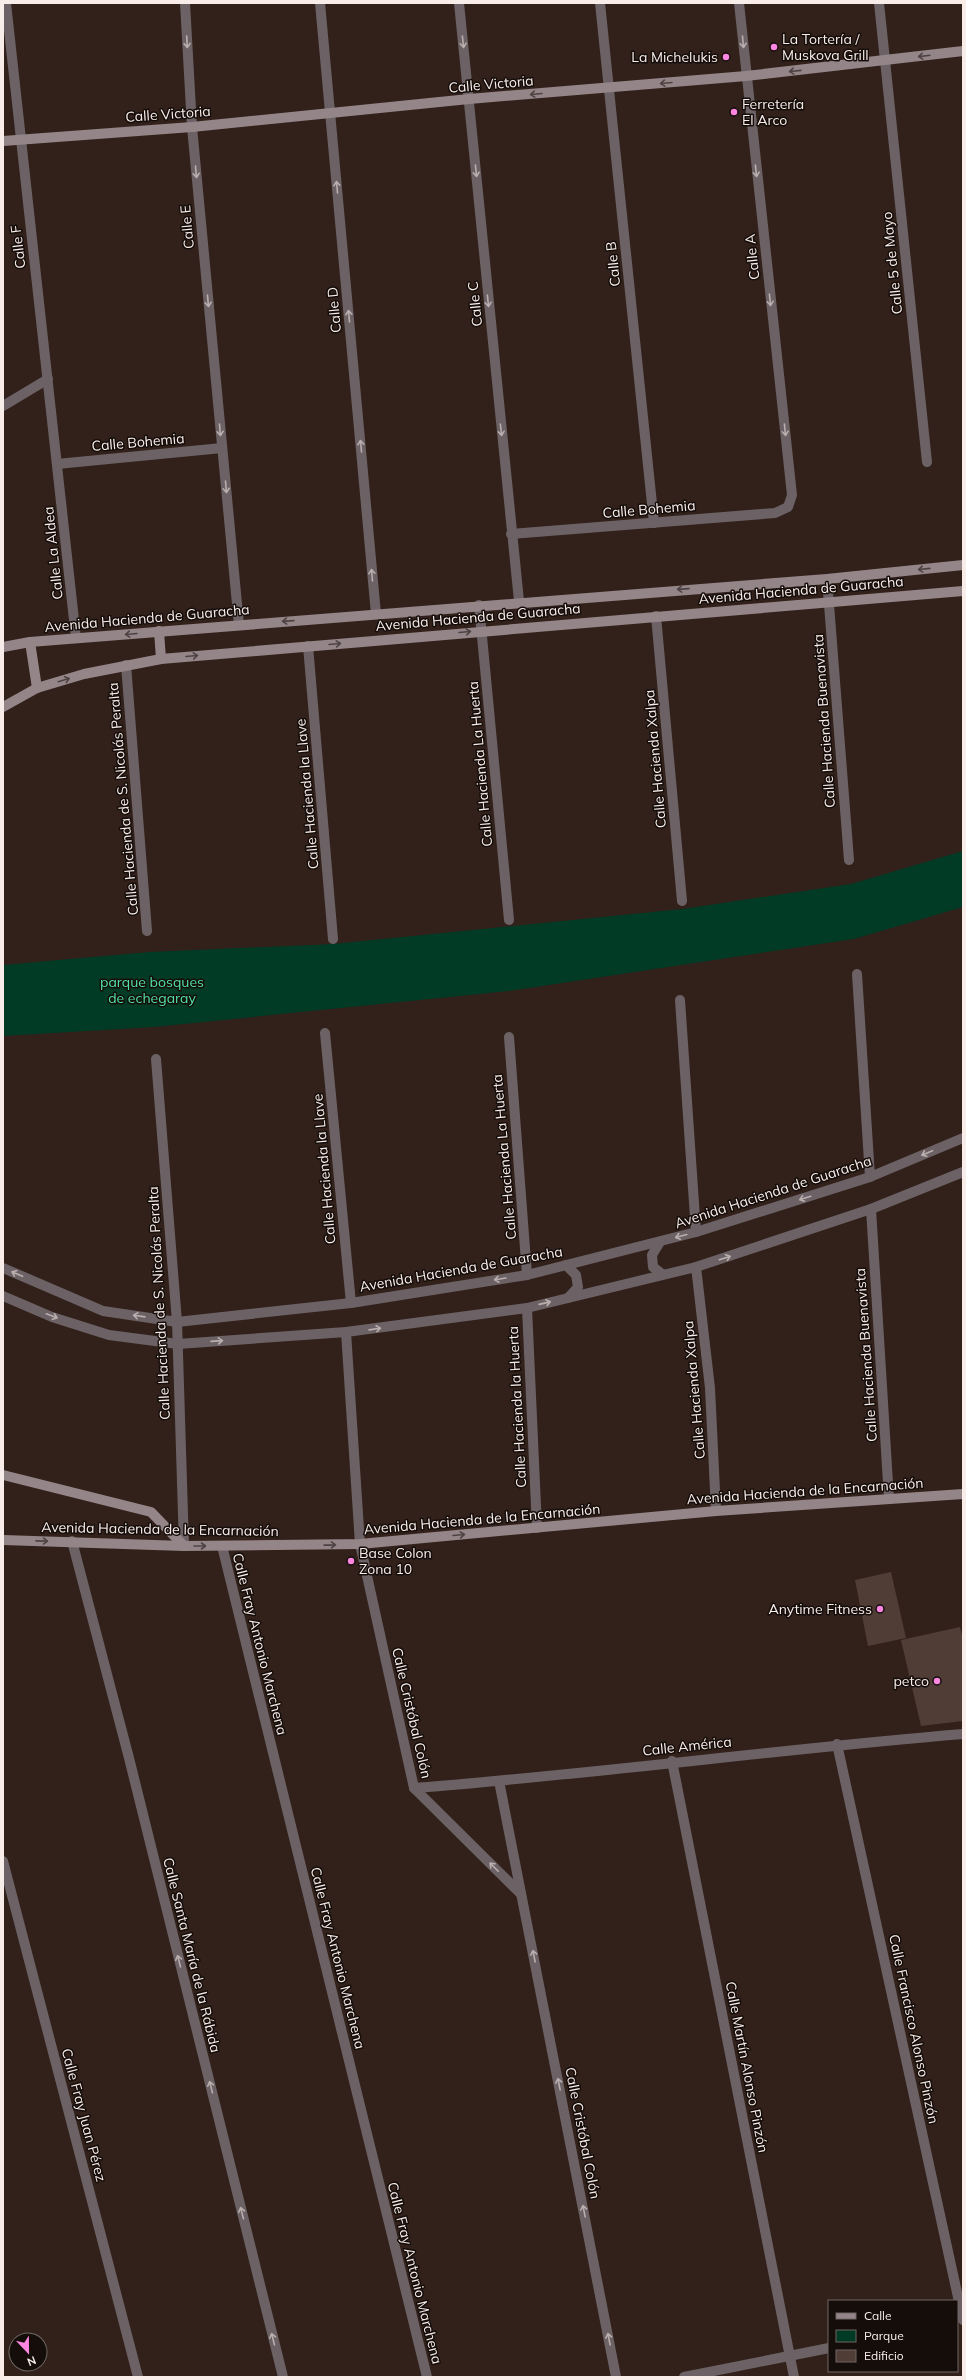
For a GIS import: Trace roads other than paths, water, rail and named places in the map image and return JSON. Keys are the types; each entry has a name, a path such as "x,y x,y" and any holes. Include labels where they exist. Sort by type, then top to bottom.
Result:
{"main road":[{"name":"Calle Victoria","path":"3,140 192,127 331,115 469,99 746,76 963,51"},
{"name":"Avenida Hacienda de Guaracha","path":"3,647 30,642 239,624 827,579 963,565"},
{"name":"Avenida Hacienda de Guaracha","path":"3,707 37,688 84,674 161,659 656,616 829,603 963,590"},
{"path":"159,631 161,659"},
{"path":"30,642 37,688"},
{"path":"3,1475 151,1512 184,1546"},
{"name":"Avenida Hacienda de la Encarnación","path":"3,1540 72,1541 184,1546 360,1544 716,1511 963,1494"}],"street":[{"name":"Calle F","path":"6,3 57,464"},
{"name":"Calle E","path":"185,3 192,127 239,624"},
{"name":"Calle D","path":"320,3 376,614"},
{"name":"Calle C","path":"459,3 518,602"},
{"name":"Calle B","path":"600,3 654,523"},
{"name":"Calle A","path":"739,3 792,495 788,507"},
{"name":"Calle 5 de Mayo","path":"879,3 928,462"},
{"path":"3,406 48,379"},
{"name":"Calle Bohemia","path":"57,464 222,448"},
{"name":"Calle La Aldea","path":"57,464 76,638"},
{"name":"Calle Bohemia","path":"511,534 775,513 788,507"},
{"name":"Calle Hacienda Buenavista","path":"827,579 849,860"},
{"name":"Calle Hacienda La Huerta","path":"479,605 509,920"},
{"name":"Calle Hacienda Xalpa","path":"656,616 682,901"},
{"name":"Calle Hacienda la Llave","path":"308,646 333,939"},
{"name":"Calle Hacienda de S. Nicolás Peralta","path":"126,665 147,931"},
{"path":"857,974 870,1177"},
{"path":"680,1000 696,1232"},
{"name":"Calle Hacienda la Llave","path":"325,1033 350,1303"},
{"name":"Calle Hacienda La Huerta","path":"509,1037 527,1275"},
{"name":"Calle Hacienda de S. Nicolás Peralta","path":"156,1059 177,1322 184,1546"},
{"name":"Avenida Hacienda de Guaracha","path":"3,1268 103,1311 177,1322 350,1303 527,1275 660,1242 870,1177 963,1138"},
{"path":"3,1296 52,1317 109,1335 178,1344 346,1332 527,1308 662,1274 696,1267 871,1209 963,1172"},
{"name":"Calle Hacienda Buenavista","path":"871,1209 890,1499"},
{"path":"660,1242 652,1255 653,1267 662,1274"},
{"path":"566,1265 576,1275 578,1287 568,1298"},
{"name":"Calle Hacienda Xalpa","path":"696,1267 710,1388 716,1511"},
{"name":"Calle Hacienda la Huerta","path":"527,1308 537,1528"},
{"path":"346,1332 360,1544"},
{"name":"Calle Santa María de la Rábida","path":"72,1541 131,1766 283,2377"},
{"name":"Calle Cristóbal Colón","path":"360,1544 414,1788 521,1894"},
{"name":"Calle Fray Antonio Marchena","path":"222,1546 426,2377"},
{"name":"Calle América","path":"414,1788 499,1781 837,1744 963,1734"},
{"name":"Calle Francisco Alonso Pinzón","path":"837,1744 963,2321"},
{"name":"Calle Martín Alonso Pinzón","path":"672,1762 794,2377"},
{"name":"Calle Cristóbal Colón","path":"499,1781 616,2377"},
{"name":"Calle Fray Juan Pérez","path":"3,1861 138,2377"},
{"path":"684,2377 828,2348"}],"place":[{"name":"La Tortería / Muskova Grill","path":"774,47"},
{"name":"La Michelukis","path":"726,57"},
{"name":"Ferretería El Arco","path":"734,112"},
{"name":"Base Colon Zona 10","path":"351,1561"},
{"name":"Anytime Fitness","path":"880,1609"},
{"name":"petco","path":"937,1681"}],"park label":[{"name":"parque bosques de echegaray","path":"152,990"}]}
